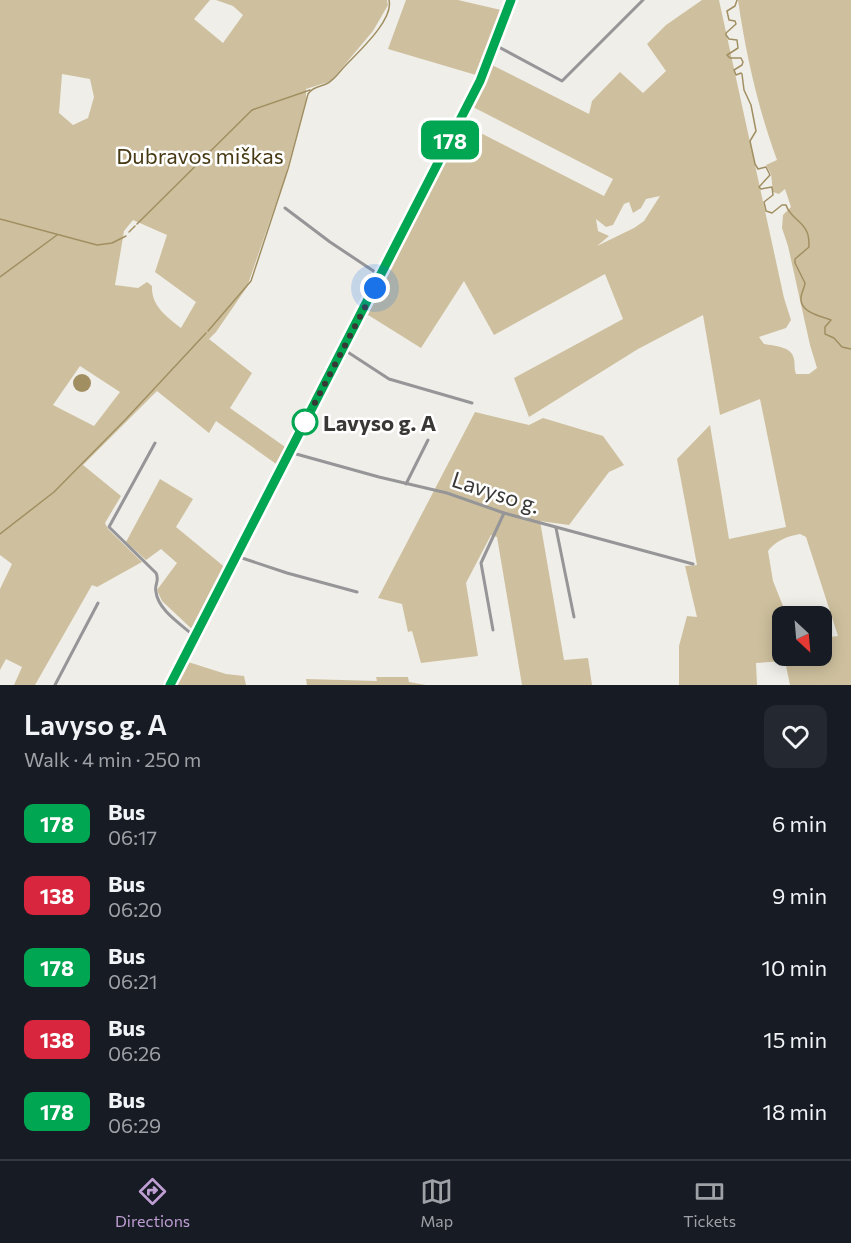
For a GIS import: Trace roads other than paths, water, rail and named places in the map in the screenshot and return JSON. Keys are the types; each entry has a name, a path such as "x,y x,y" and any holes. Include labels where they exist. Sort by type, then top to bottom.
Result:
{"main road":[{"path":"170,685 480,81 511,0"}],"street":[{"path":"495,45 562,81 643,0"},
{"path":"285,208 381,276"},
{"path":"343,349 389,379 472,403"},
{"path":"406,484 428,440"},
{"path":"155,443 109,527 156,573 158,580 155,590 159,604 194,636"},
{"name":"Lavyso g.","path":"289,452 447,493 504,513 693,564"},
{"path":"493,630 481,563 504,513"},
{"path":"556,528 574,617"},
{"path":"236,556 357,592"},
{"path":"55,685 98,603"}],"waterway":[{"path":"208,331 251,281 288,169 308,94 312,89 333,79 374,35 386,17 389,0"},
{"path":"737,0 735,6 727,11 729,20 735,21 736,24 726,35 729,39 737,40 738,48 727,55 730,58 741,58 743,62 734,70 736,75 742,74 744,90 751,105 756,131 750,141 755,164 758,169 766,167 770,175 759,187 761,189 772,187 773,195 764,202 766,211 772,213 782,205 786,205 790,213 805,228 809,247 795,259 805,283 801,296 802,303 812,313 831,320 825,327 825,334 834,338 842,347 851,349"},
{"path":"137,224 252,110 310,90"},
{"path":"0,219 97,245 112,243 126,236"},
{"path":"129,232 135,226"},
{"path":"0,277 57,235"},
{"path":"0,534 54,492 206,333"}],"place":[{"name":"Lavyso g. A","path":"305,422"}],"park label":[{"name":"Dubravos miškas","path":"200,155"}]}
